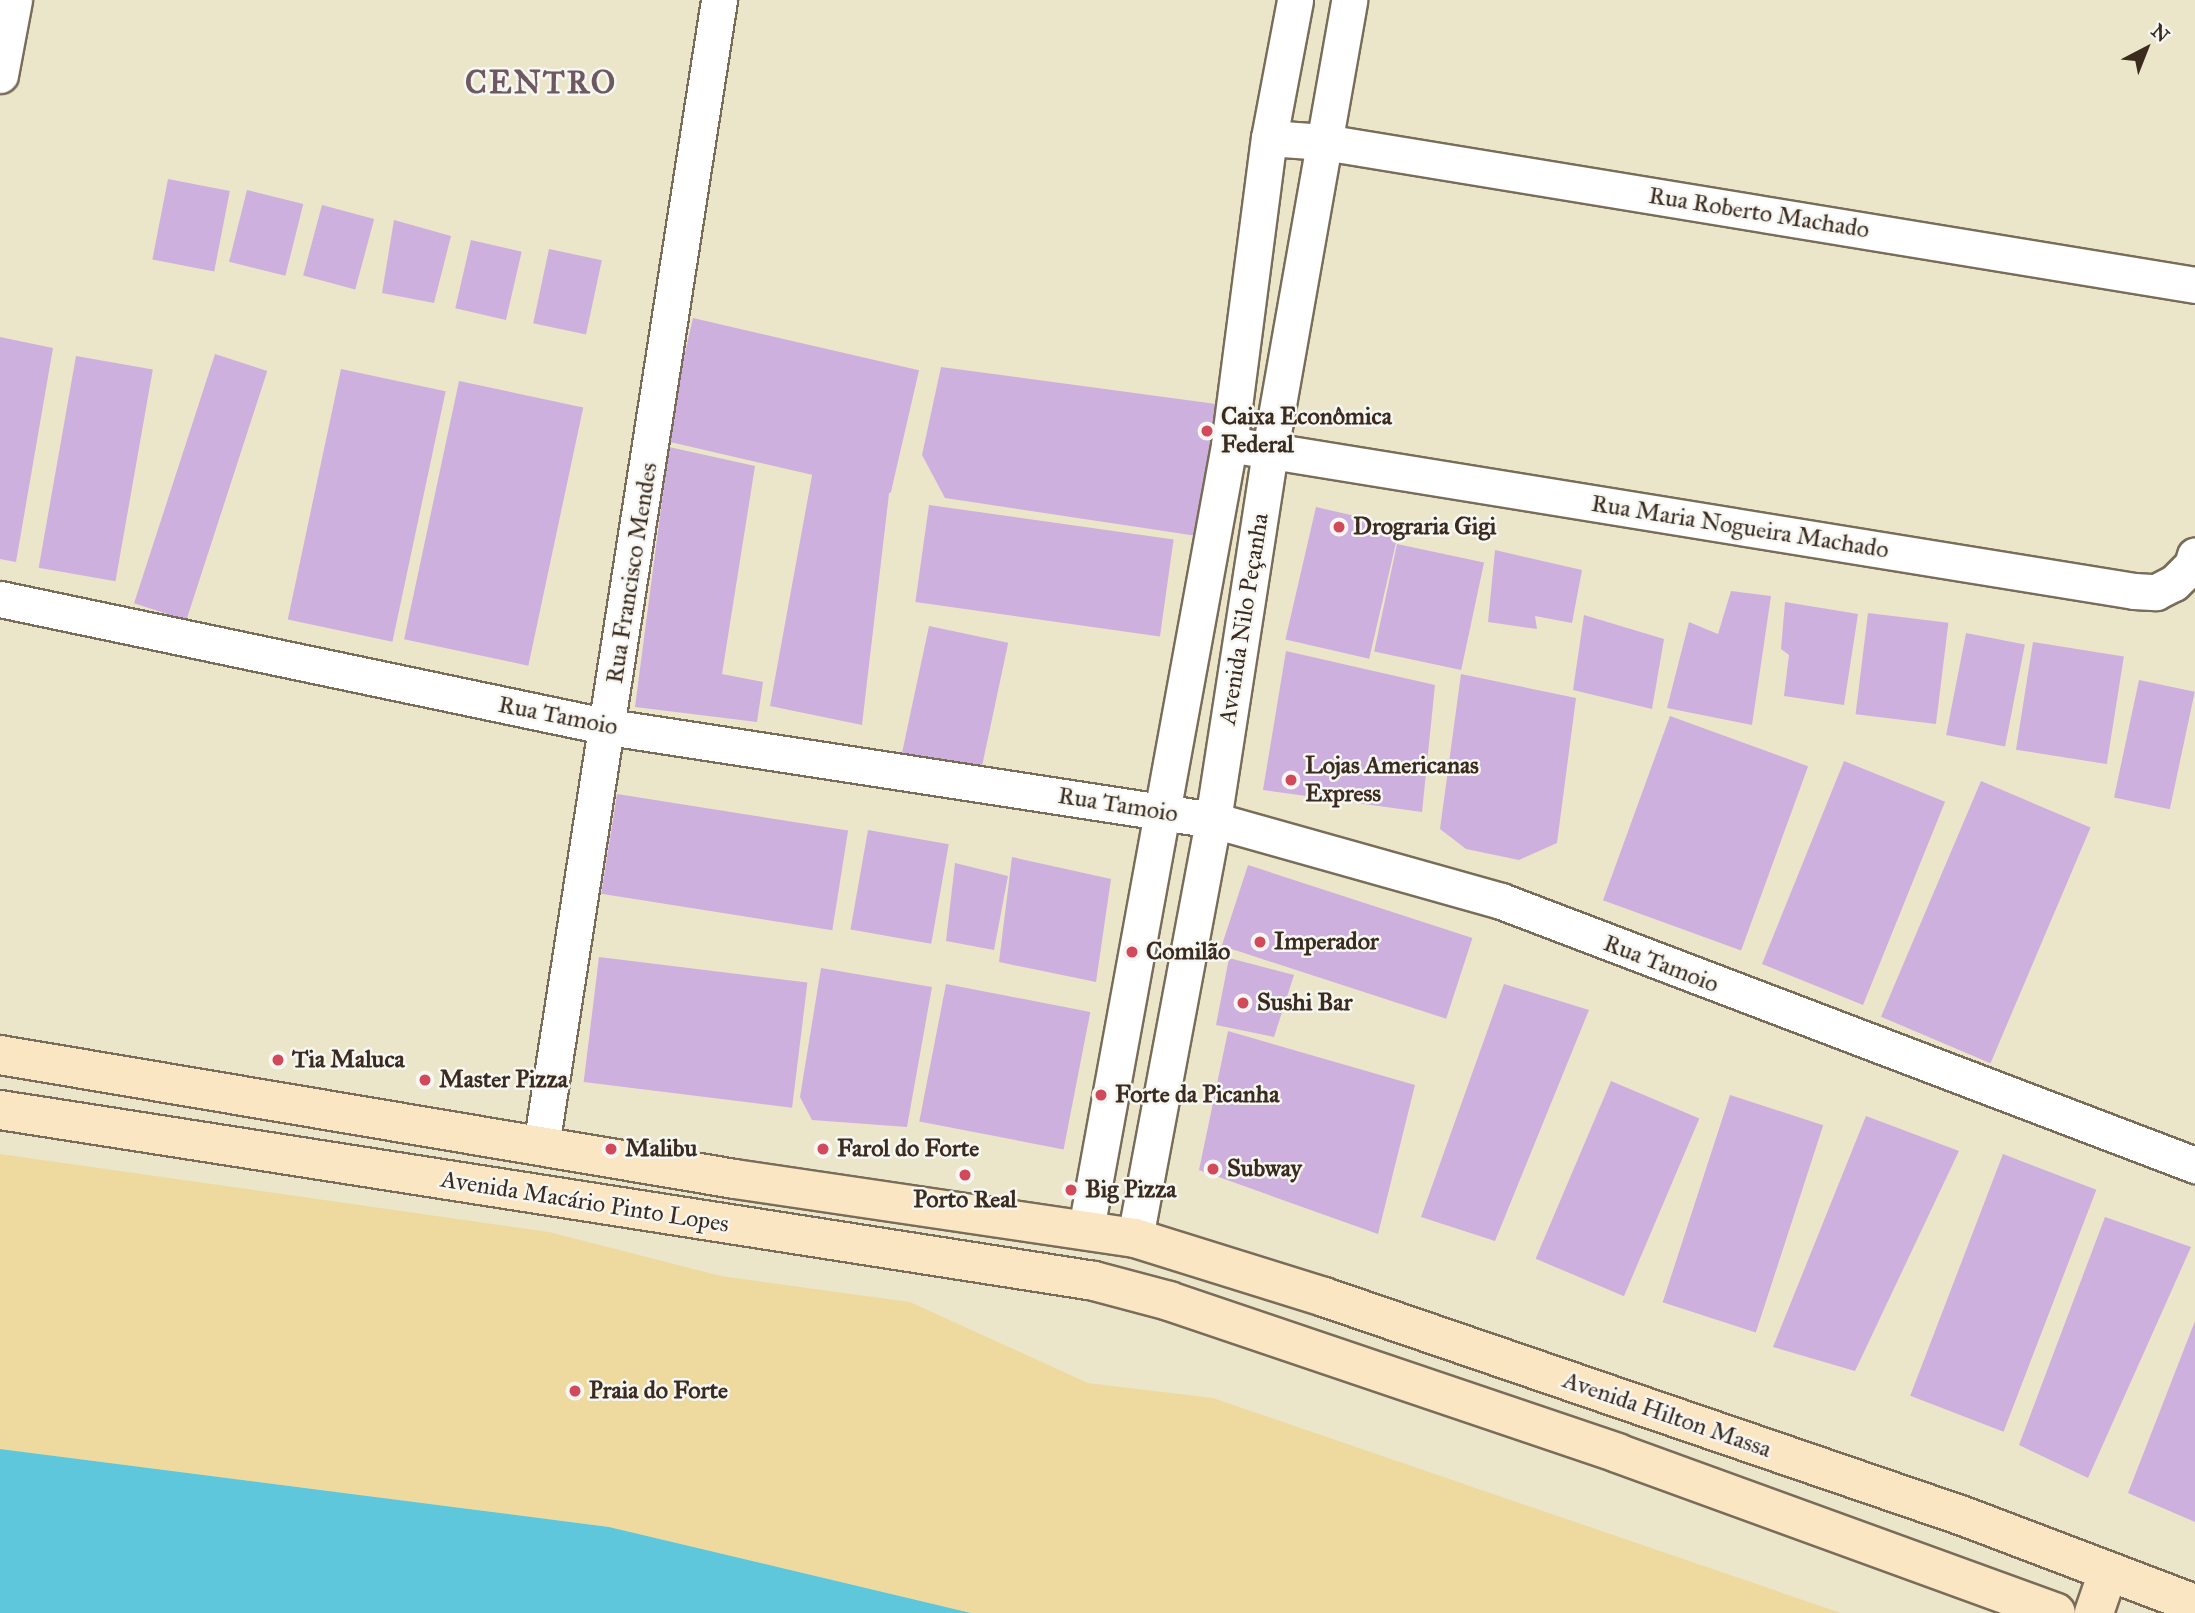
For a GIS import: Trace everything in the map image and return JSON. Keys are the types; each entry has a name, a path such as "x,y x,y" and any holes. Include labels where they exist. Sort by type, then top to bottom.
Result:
{"main road":[{"name":"Avenida Macário Pinto Lopes","path":"0,1055 541,1146 1135,1238"},
{"name":"Avenida Macário Pinto Lopes","path":"0,1110 1094,1281 1168,1301 1617,1453 2056,1613"},
{"name":"Avenida Hilton Massa","path":"1135,1238 1324,1297 1859,1480 2195,1604"},
{"path":"2094,1613 2108,1572"}],"street":[{"path":"0,75 14,0"},
{"name":"Rua Francisco Mendes","path":"541,1146 609,727 719,0"},
{"name":"Avenida Nilo Peçanha","path":"1086,1229 1230,445 1269,138 1295,0"},
{"name":"Avenida Nilo Peçanha","path":"1135,1238 1213,820 1270,450 1349,0"},
{"name":"Rua Roberto Machado","path":"1269,138 1324,142 2195,285"},
{"name":"Rua Maria Nogueira Machado","path":"1230,445 2134,591 2156,592 2174,583 2192,565 2195,555"},
{"name":"Rua Tamoio","path":"0,599 609,727 1213,820 1501,901 2195,1165"}],"sand":[{"name":"Praia do Forte","path":"0,1154 549,1232 721,1276 910,1302 1088,1383 1213,1398 1841,1613 971,1613 609,1527 0,1449"}],"water":[{"path":"0,1449 609,1527 971,1613 0,1613"}],"building":[{"path":"168,179 230,191 214,272 152,259"},
{"path":"247,190 303,204 285,276 229,262"},
{"path":"322,205 374,219 355,289 303,276"},
{"path":"394,220 451,236 434,303 382,293"},
{"path":"471,240 522,252 506,320 455,308"},
{"path":"549,249 602,260 586,335 533,323"},
{"path":"693,318 919,370 891,493 665,441"},
{"path":"0,337 53,348 16,562 0,559"},
{"path":"215,354 267,371 186,620 134,603"},
{"path":"76,356 153,370 115,581 39,568"},
{"path":"941,367 1216,404 1197,536 945,498 922,455"},
{"path":"341,369 446,391 392,642 288,619"},
{"path":"459,381 583,407 528,666 404,639"},
{"path":"669,447 755,466 722,674 763,682 757,722 635,707"},
{"path":"813,470 890,485 862,725 770,706"},
{"path":"929,505 1174,539 1160,636 915,602"},
{"path":"1316,507 1400,526 1369,659 1285,640"},
{"path":"1397,544 1484,563 1461,670 1374,652"},
{"path":"1495,550 1582,570 1572,623 1535,616 1537,629 1488,622"},
{"path":"1731,591 1771,596 1752,725 1667,708 1689,622 1718,634"},
{"path":"1785,602 1858,614 1844,705 1784,696 1789,655 1781,649"},
{"path":"1868,613 1948,623 1936,724 1856,714"},
{"path":"1584,615 1664,639 1652,709 1573,690"},
{"path":"929,626 1008,643 980,778 900,761"},
{"path":"1966,633 2025,644 2005,747 1946,735"},
{"path":"2033,642 2124,656 2107,764 2016,750"},
{"path":"1286,651 1435,685 1422,812 1263,790"},
{"path":"1461,674 1576,698 1557,843 1519,860 1466,849 1440,829"},
{"path":"2139,680 2195,692 2170,809 2114,797"},
{"path":"1670,716 1808,766 1741,950 1603,900"},
{"path":"1844,761 1945,802 1863,1005 1762,964"},
{"path":"1981,781 2091,827 1991,1063 1881,1017"},
{"path":"617,794 848,831 832,930 601,894"},
{"path":"868,830 949,844 931,944 850,929"},
{"path":"1012,857 1111,879 1096,982 999,962"},
{"path":"955,863 1008,876 994,950 946,941"},
{"path":"1248,865 1472,938 1446,1019 1222,946"},
{"path":"599,957 807,983 792,1108 584,1082"},
{"path":"1229,958 1294,975 1274,1037 1216,1025"},
{"path":"821,968 932,987 907,1127 812,1120 800,1097"},
{"path":"946,984 1090,1012 1064,1149 919,1121"},
{"path":"1504,984 1589,1010 1495,1241 1421,1217"},
{"path":"1228,1031 1415,1085 1378,1234 1199,1170"},
{"path":"1611,1081 1699,1119 1624,1296 1536,1259"},
{"path":"1730,1095 1823,1125 1756,1333 1663,1302"},
{"path":"1866,1116 1959,1151 1855,1371 1773,1347"},
{"path":"2003,1154 2096,1190 2004,1432 1910,1396"},
{"path":"2105,1217 2191,1247 2088,1478 2019,1445"},
{"path":"2195,1321 2195,1522 2128,1493"}],"place":[{"name":"Caixa Econômica Federal","path":"1207,431"},
{"name":"Drograria Gigi","path":"1339,527"},
{"name":"Lojas Americanas Express","path":"1291,780"},
{"name":"Imperador","path":"1260,942"},
{"name":"Comilão","path":"1132,952"},
{"name":"Sushi Bar","path":"1243,1003"},
{"name":"Tia Maluca","path":"278,1060"},
{"name":"Master Pizza","path":"425,1080"},
{"name":"Forte da Picanha","path":"1101,1095"},
{"name":"Malibu","path":"611,1149"},
{"name":"Farol do Forte","path":"823,1149"},
{"name":"Subway","path":"1213,1169"},
{"name":"Porto Real","path":"965,1175"},
{"name":"Big Pizza","path":"1071,1190"},
{"name":"Praia do Forte","path":"575,1391"}],"district":[{"name":"CENTRO","path":"541,83"}]}
